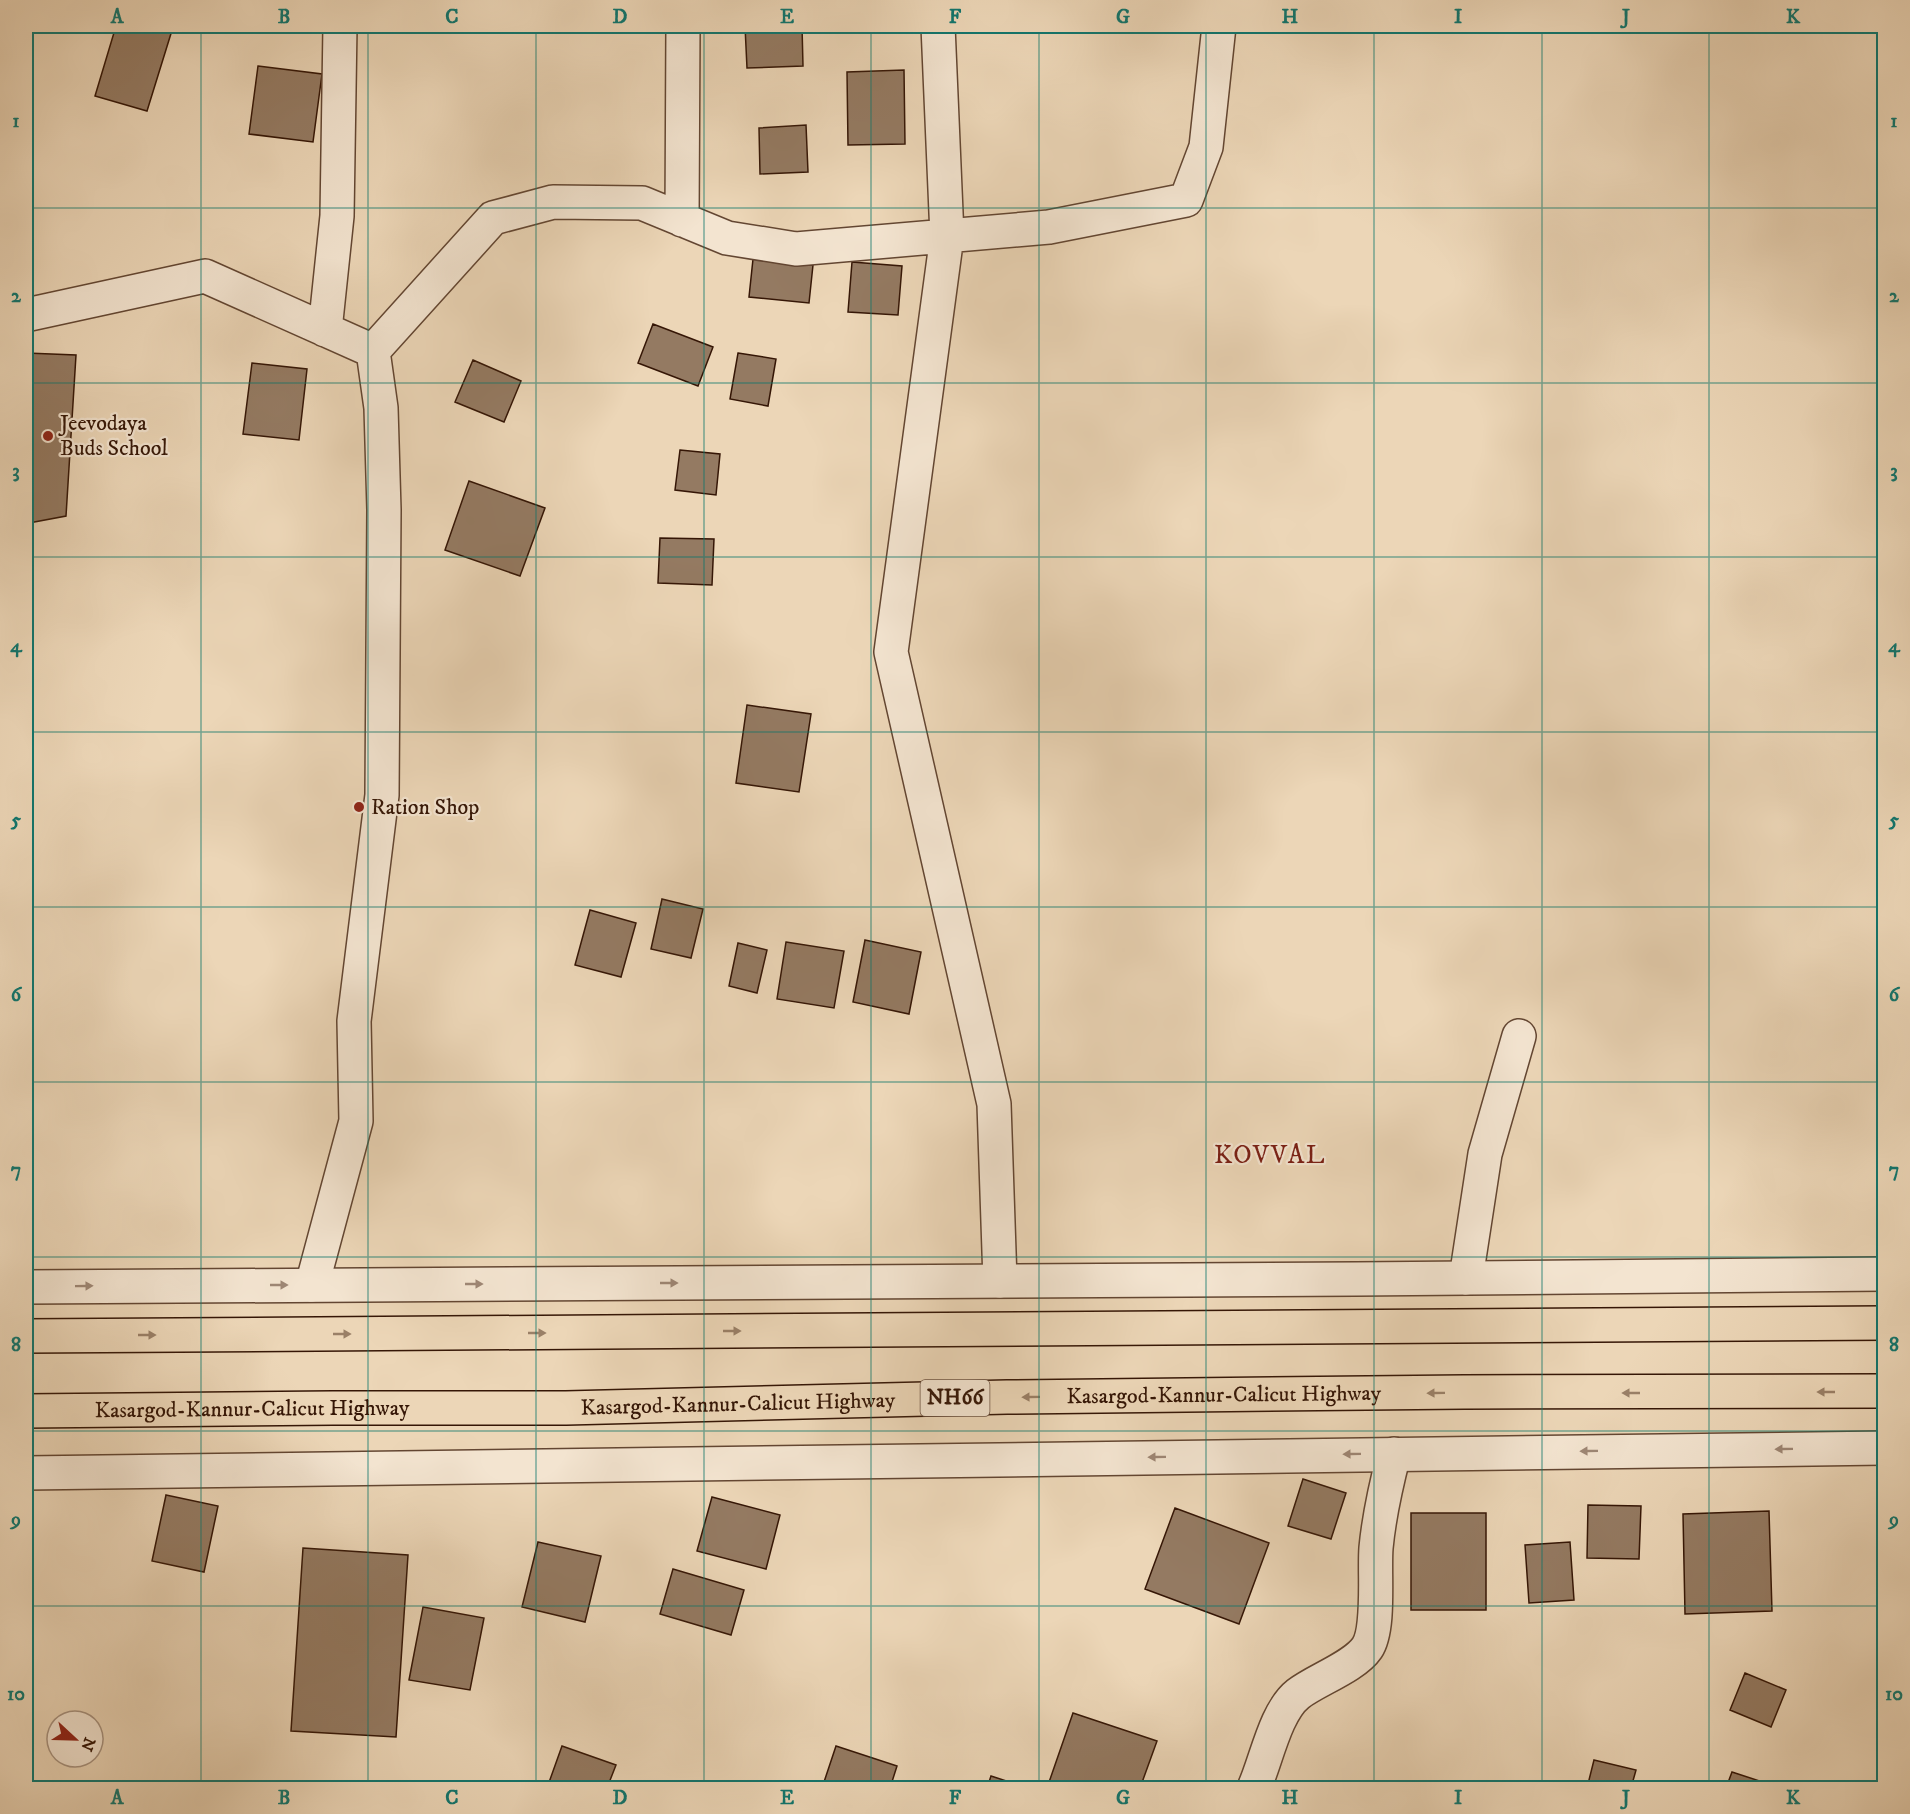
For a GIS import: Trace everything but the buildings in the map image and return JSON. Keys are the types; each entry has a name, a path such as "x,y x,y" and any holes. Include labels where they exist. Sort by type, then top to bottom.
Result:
{"highway":[{"path":"26,1336 1884,1323"},
{"name":"Kasargod-Kannur-Calicut Highway","path":"26,1411 566,1408 1031,1397 1464,1392 1884,1391"}],"street":[{"path":"325,330 337,216 340,26"},
{"path":"682,220 683,26"},
{"path":"938,26 947,236 891,652 994,1104 1000,1281"},
{"path":"373,351 493,218 553,202 642,203 727,238 796,249 1049,227 1186,200 1206,147 1219,26"},
{"path":"26,315 205,276 373,351"},
{"path":"312,1285 356,1121 354,1021 382,795 384,510 381,408 373,351"},
{"path":"1466,1278 1485,1154 1519,1036"},
{"path":"26,1287 1884,1274"},
{"path":"26,1473 1884,1448"},
{"path":"1254,1788 1280,1719 1289,1704 1298,1694 1354,1659 1367,1648 1373,1634 1376,1549 1384,1492 1394,1454"}],"place":[{"name":"Jeevodaya Buds School","path":"48,436"},
{"name":"Ration Shop","path":"359,807"}],"district":[{"name":"KOVVAL","path":"1270,1155"}]}
